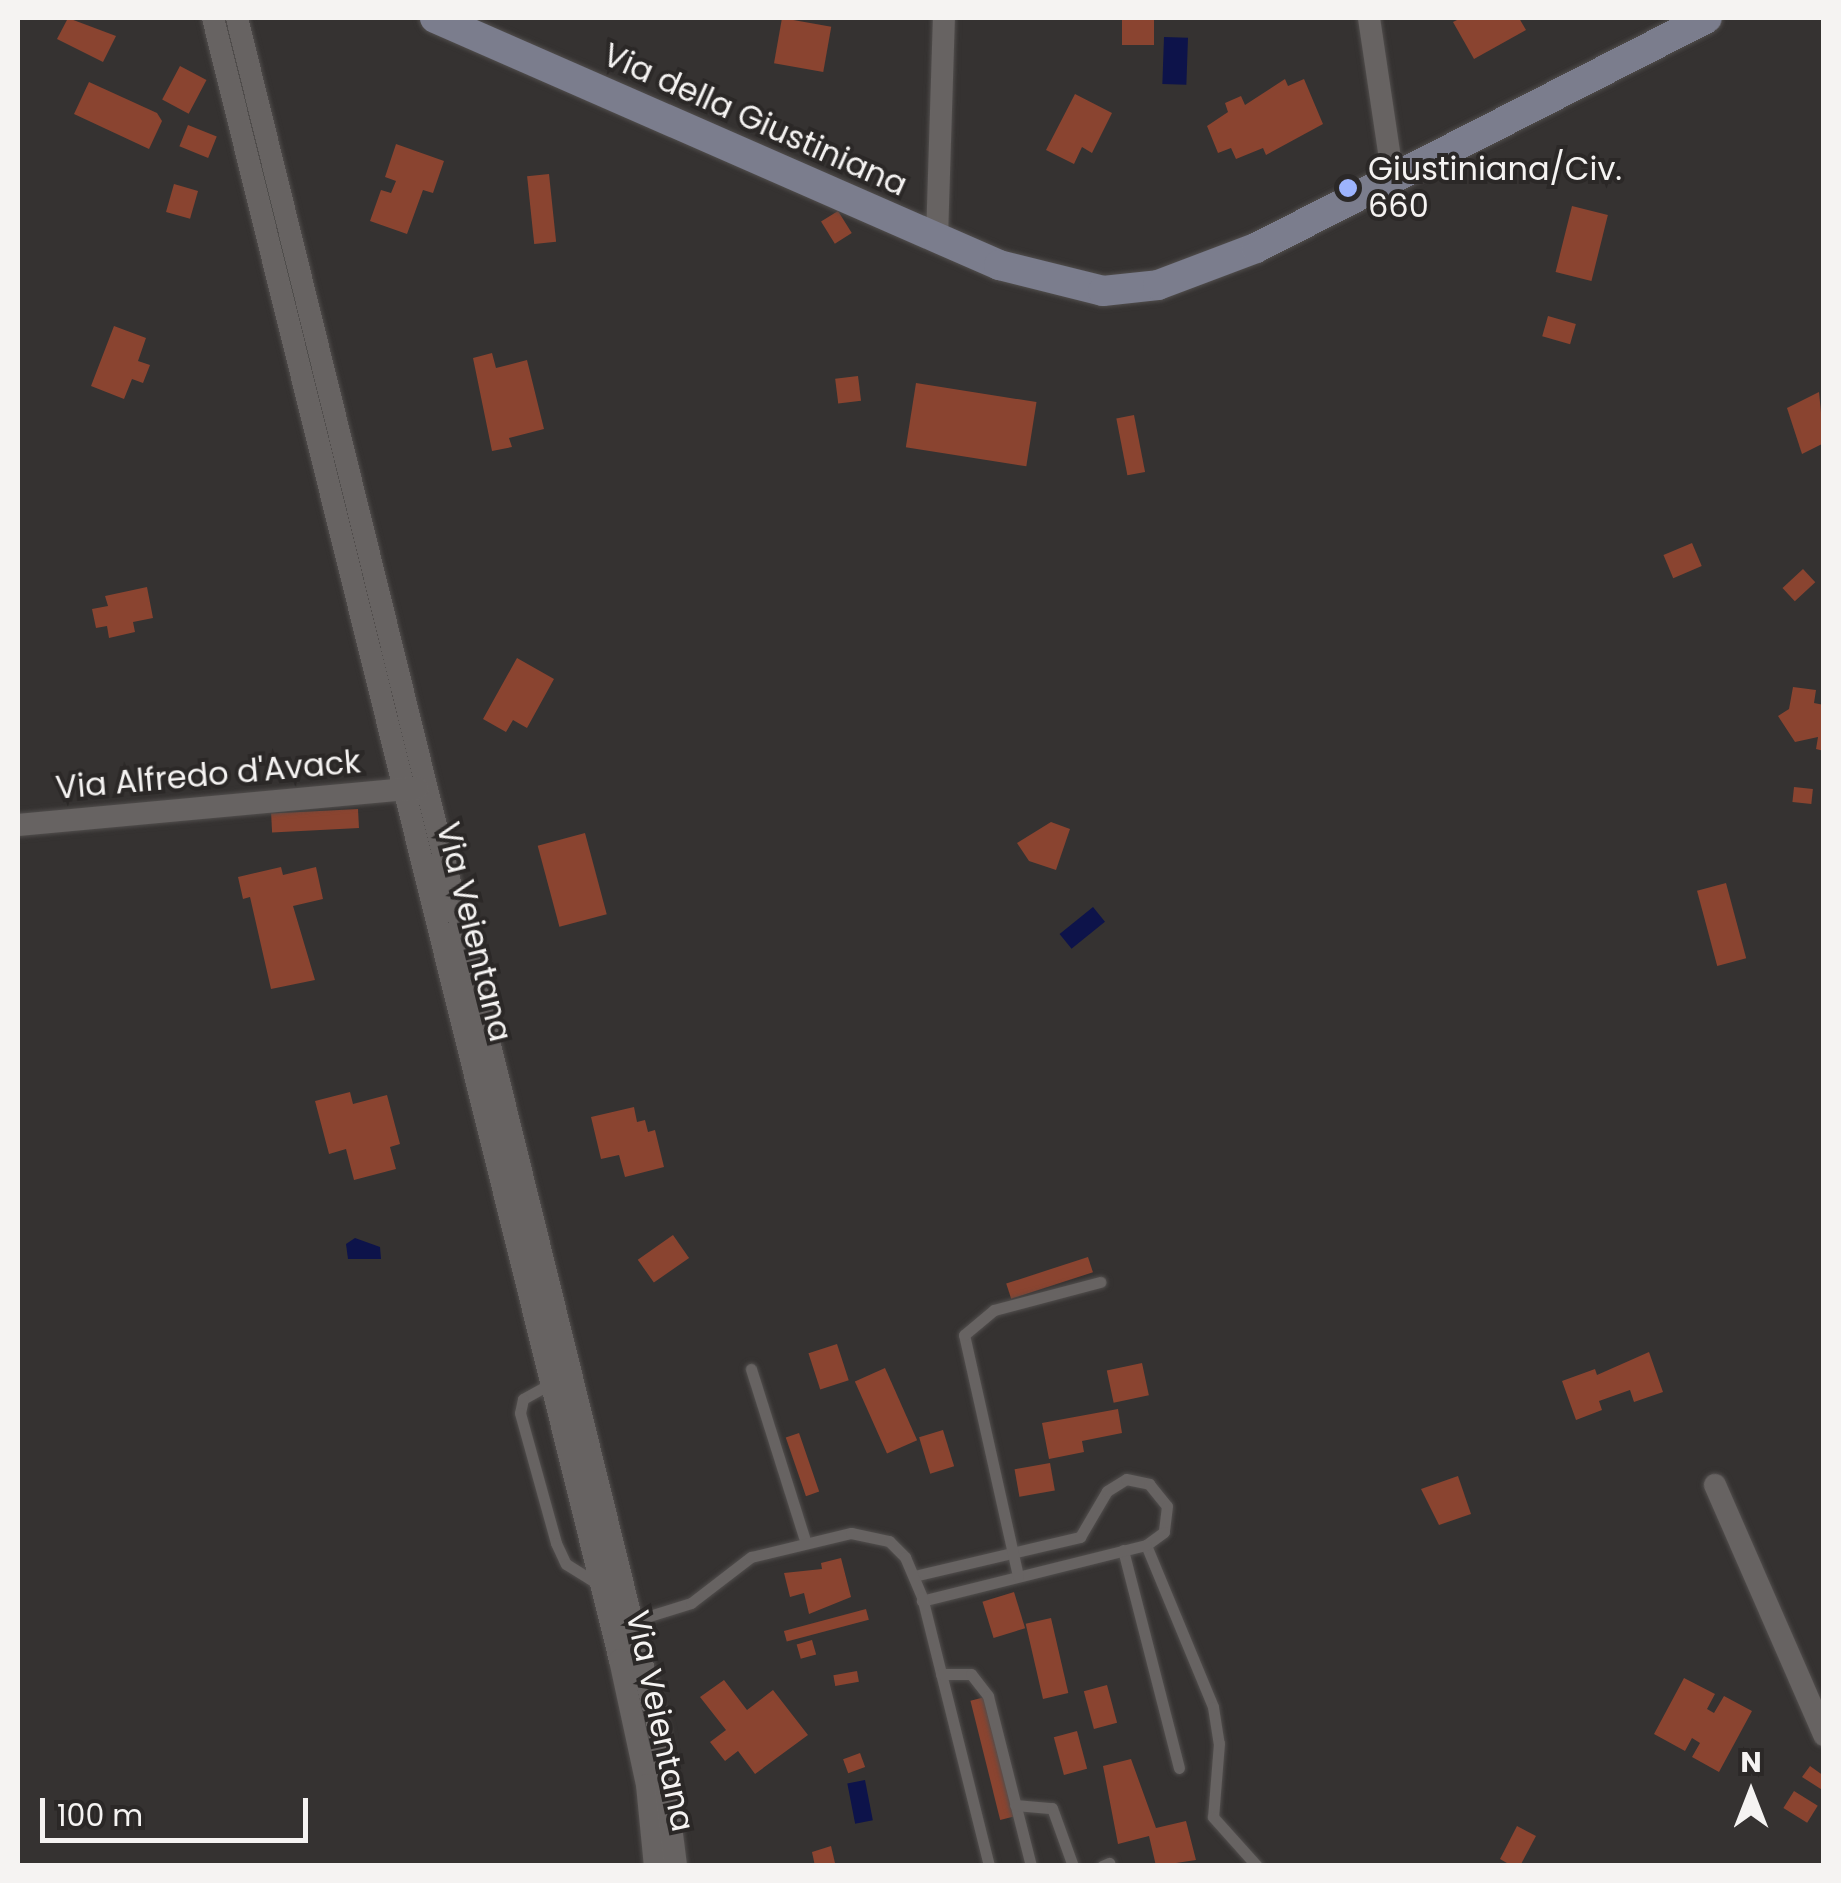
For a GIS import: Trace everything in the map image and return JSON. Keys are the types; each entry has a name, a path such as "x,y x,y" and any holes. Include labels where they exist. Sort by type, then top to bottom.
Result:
{"street":[{"name":"Via Veientana","path":"213,18 414,788 620,1625 655,1866"},
{"name":"Via Veientana","path":"237,18 598,1584 620,1625 662,1748 676,1866"},
{"name":"Via della Giustiniana","path":"435,18 938,238 1057,284 1132,289 1240,254 1707,18"},
{"name":"Via della Giustiniana","path":"938,238 944,18"},
{"path":"1369,18 1392,180"},
{"name":"Via Alfredo d'Avack","path":"18,825 414,788"},
{"path":"1715,1485 1824,1735"}],"lane":[{"path":"1018,1576 964,1335 994,1310 1100,1282"},
{"path":"750,1370 806,1543"},
{"path":"550,1384 524,1399 520,1413 556,1543 566,1564 598,1584"},
{"path":"914,1576 1072,1538 1088,1530 1110,1488 1135,1479 1157,1490 1169,1512 1164,1532 1146,1545 922,1601"},
{"path":"620,1625 691,1603 746,1559 806,1543 876,1534 898,1548 914,1576 922,1601 988,1866"},
{"path":"1072,1538 1076,1562"},
{"path":"1146,1545 1214,1707 1219,1743 1213,1817 1257,1866"},
{"path":"1123,1550 1179,1768"},
{"path":"941,1674 971,1674 984,1689 1031,1866"},
{"path":"1015,1805 1052,1808 1073,1866"}],"shaded area":[{"path":"1164,37 1188,38 1186,85 1162,84"},
{"path":"1093,907 1105,922 1072,949 1060,934"},
{"path":"355,1238 380,1247 381,1259 348,1259 346,1244"},
{"path":"865,1780 873,1820 855,1824 847,1783"}],"building":[{"path":"68,18 116,36 103,62 57,39"},
{"path":"782,18 831,27 823,72 774,63"},
{"path":"1122,18 1154,18 1154,45 1122,45"},
{"path":"1461,18 1519,18 1526,30 1474,59 1453,22"},
{"path":"180,66 206,80 189,114 162,100"},
{"path":"1285,79 1288,86 1304,79 1323,124 1266,155 1263,148 1236,159 1231,148 1218,153 1207,126 1228,112 1225,103 1241,96 1245,105"},
{"path":"89,82 157,113 162,121 149,149 74,114"},
{"path":"1075,94 1112,113 1092,153 1082,147 1074,164 1046,150"},
{"path":"188,125 217,137 208,158 179,146"},
{"path":"396,144 444,161 433,193 423,190 407,234 370,221 381,190 391,193 396,181 385,177"},
{"path":"549,174 556,242 534,244 527,176"},
{"path":"174,184 198,191 190,219 166,212"},
{"path":"1572,206 1608,215 1591,281 1556,272"},
{"path":"838,211 852,233 835,244 821,222"},
{"path":"1548,316 1576,324 1570,344 1542,336"},
{"path":"114,326 146,338 138,361 150,365 143,383 132,379 124,399 91,386"},
{"path":"492,353 496,368 527,360 544,429 509,438 512,447 492,451 473,358"},
{"path":"858,376 861,401 838,404 835,379"},
{"path":"916,383 1036,402 1026,466 906,447"},
{"path":"1819,392 1824,443 1802,454 1787,408"},
{"path":"1134,415 1145,472 1127,475 1116,418"},
{"path":"1692,543 1702,566 1673,578 1663,555"},
{"path":"1803,569 1815,582 1795,601 1783,588"},
{"path":"147,587 153,618 133,622 135,632 109,638 107,626 96,628 92,609 108,606 105,596"},
{"path":"517,658 554,679 527,728 513,720 506,732 483,719"},
{"path":"1793,687 1816,690 1814,703 1824,705 1824,751 1816,749 1818,737 1795,742 1778,716 1789,709"},
{"path":"1794,787 1813,789 1811,804 1792,802"},
{"path":"358,809 359,828 272,833 271,814"},
{"path":"1051,822 1070,829 1056,870 1029,861 1017,843"},
{"path":"585,833 607,914 559,927 538,846"},
{"path":"281,867 283,875 316,867 323,899 293,906 315,980 271,989 250,897 243,899 238,877"},
{"path":"1726,883 1746,958 1717,966 1697,891"},
{"path":"350,1092 353,1104 387,1095 400,1144 390,1147 396,1169 354,1180 346,1149 329,1154 315,1101"},
{"path":"634,1107 637,1122 645,1120 648,1132 655,1130 664,1167 625,1177 619,1155 601,1159 591,1117"},
{"path":"673,1235 689,1258 654,1283 638,1260"},
{"path":"1088,1257 1093,1272 1011,1299 1006,1284"},
{"path":"837,1344 849,1380 820,1389 808,1353"},
{"path":"1649,1352 1663,1392 1634,1402 1630,1390 1599,1401 1602,1410 1576,1420 1562,1381 1595,1369 1597,1375"},
{"path":"1142,1363 1149,1395 1114,1403 1107,1370"},
{"path":"885,1368 917,1440 887,1454 855,1381"},
{"path":"1118,1409 1122,1433 1082,1441 1084,1452 1049,1459 1042,1423"},
{"path":"943,1430 954,1466 930,1474 919,1437"},
{"path":"799,1433 819,1492 806,1496 786,1438"},
{"path":"1050,1463 1055,1491 1019,1497 1015,1469"},
{"path":"1458,1476 1471,1514 1439,1525 1421,1489"},
{"path":"841,1558 851,1597 809,1614 804,1593 790,1597 784,1573 822,1569 821,1563"},
{"path":"1014,1592 1025,1628 994,1638 982,1602"},
{"path":"866,1609 869,1620 787,1642 784,1631"},
{"path":"1051,1618 1068,1693 1043,1699 1026,1624"},
{"path":"812,1640 816,1654 801,1659 797,1644"},
{"path":"857,1671 859,1682 835,1686 833,1675"},
{"path":"1684,1678 1715,1694 1707,1709 1714,1713 1724,1696 1752,1711 1719,1772 1692,1757 1700,1743 1692,1738 1685,1751 1654,1734"},
{"path":"724,1680 747,1710 773,1690 808,1735 755,1774 738,1751 725,1761 710,1742 726,1730 700,1697"},
{"path":"1107,1685 1117,1723 1094,1729 1084,1691"},
{"path":"985,1697 1015,1816 1000,1820 970,1701"},
{"path":"1077,1731 1087,1769 1064,1775 1054,1737"},
{"path":"860,1753 865,1767 848,1773 843,1759"},
{"path":"1131,1759 1156,1828 1186,1821 1196,1860 1156,1866 1149,1836 1118,1844 1103,1766"},
{"path":"1810,1766 1824,1776 1824,1791 1802,1777"},
{"path":"1794,1791 1818,1806 1807,1823 1783,1808"},
{"path":"1517,1826 1536,1836 1520,1866 1512,1866 1500,1859"},
{"path":"831,1846 835,1863 815,1866 812,1852"}],"place":[{"name":"Giustiniana/Civ. 660","path":"1348,188"}]}
